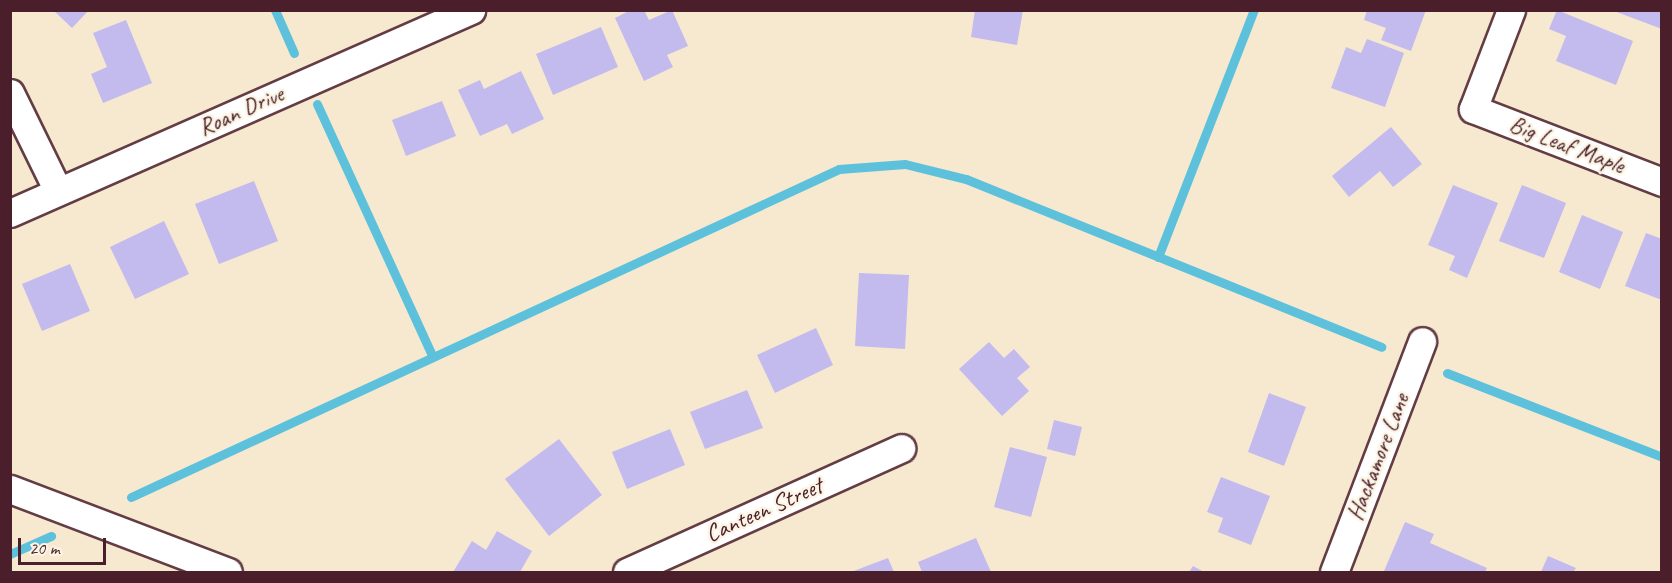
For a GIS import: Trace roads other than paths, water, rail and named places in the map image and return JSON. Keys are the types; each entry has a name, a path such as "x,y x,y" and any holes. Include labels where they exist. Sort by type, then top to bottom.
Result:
{"street":[{"name":"Roan Drive","path":"10,213 471,10"},
{"name":"Big Leaf Maple","path":"1511,10 1473,109 1662,182"},
{"path":"10,93 58,191"},
{"name":"Hackamore Lane","path":"1334,573 1422,341"},
{"name":"Canteen Street","path":"627,573 901,447"},
{"path":"10,489 228,573"}],"waterway":[{"path":"275,10 294,53"},
{"path":"1158,257 1254,10"},
{"path":"317,104 433,357"},
{"path":"131,497 839,169 905,164 966,179 1381,347"},
{"path":"1447,373 1662,457"},
{"path":"10,554 51,536"}]}
